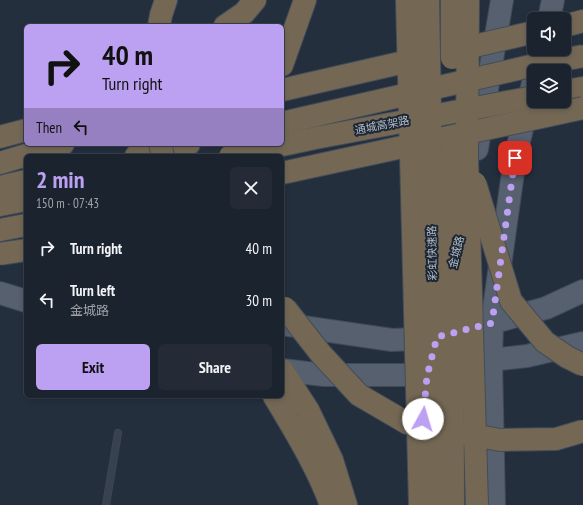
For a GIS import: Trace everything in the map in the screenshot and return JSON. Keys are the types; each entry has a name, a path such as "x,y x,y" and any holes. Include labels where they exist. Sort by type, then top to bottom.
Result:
{"highway":[{"path":"159,24 166,0"},
{"path":"229,24 244,13 255,0"},
{"path":"284,59 305,0"},
{"path":"407,0 420,505"},
{"name":"彩虹快速路","path":"428,0 437,505"},
{"name":"彩虹快速路","path":"452,0 453,505"},
{"path":"468,0 467,157 477,505"},
{"path":"571,24 583,21"},
{"path":"284,90 527,34"},
{"path":"284,123 527,67 583,56"},
{"path":"284,173 575,105 583,88"},
{"name":"通城高架路","path":"284,145 527,98"},
{"path":"0,137 23,130"},
{"path":"0,143 23,130"},
{"path":"28,154 56,146"},
{"path":"145,154 180,146"},
{"name":"通城高架路","path":"239,154 277,146"},
{"path":"0,162 24,155"},
{"path":"467,157 511,301 545,342 567,358 583,365"},
{"path":"0,187 24,181"},
{"path":"0,205 24,200"},
{"path":"0,230 24,225"},
{"path":"0,254 24,251"},
{"path":"284,305 321,354 359,395 407,423 500,440 556,439 583,431"},
{"path":"284,373 308,410 332,460 346,505"},
{"path":"275,398 311,462 332,505"}],"main road":[{"name":"金城路","path":"414,505 427,376 466,216 502,0"},
{"path":"550,12 553,0"},
{"path":"494,505 491,360 492,323 515,158 527,108"},
{"path":"0,246 24,251"},
{"path":"284,324 392,340 437,337 546,308 583,291"},
{"path":"0,293 24,299"},
{"path":"284,370 324,375 427,376 491,360 527,356 583,343"}],"lane":[{"path":"106,505 118,433"}],"route":[{"path":"423,419 427,376 437,337 492,323 515,158"}]}
